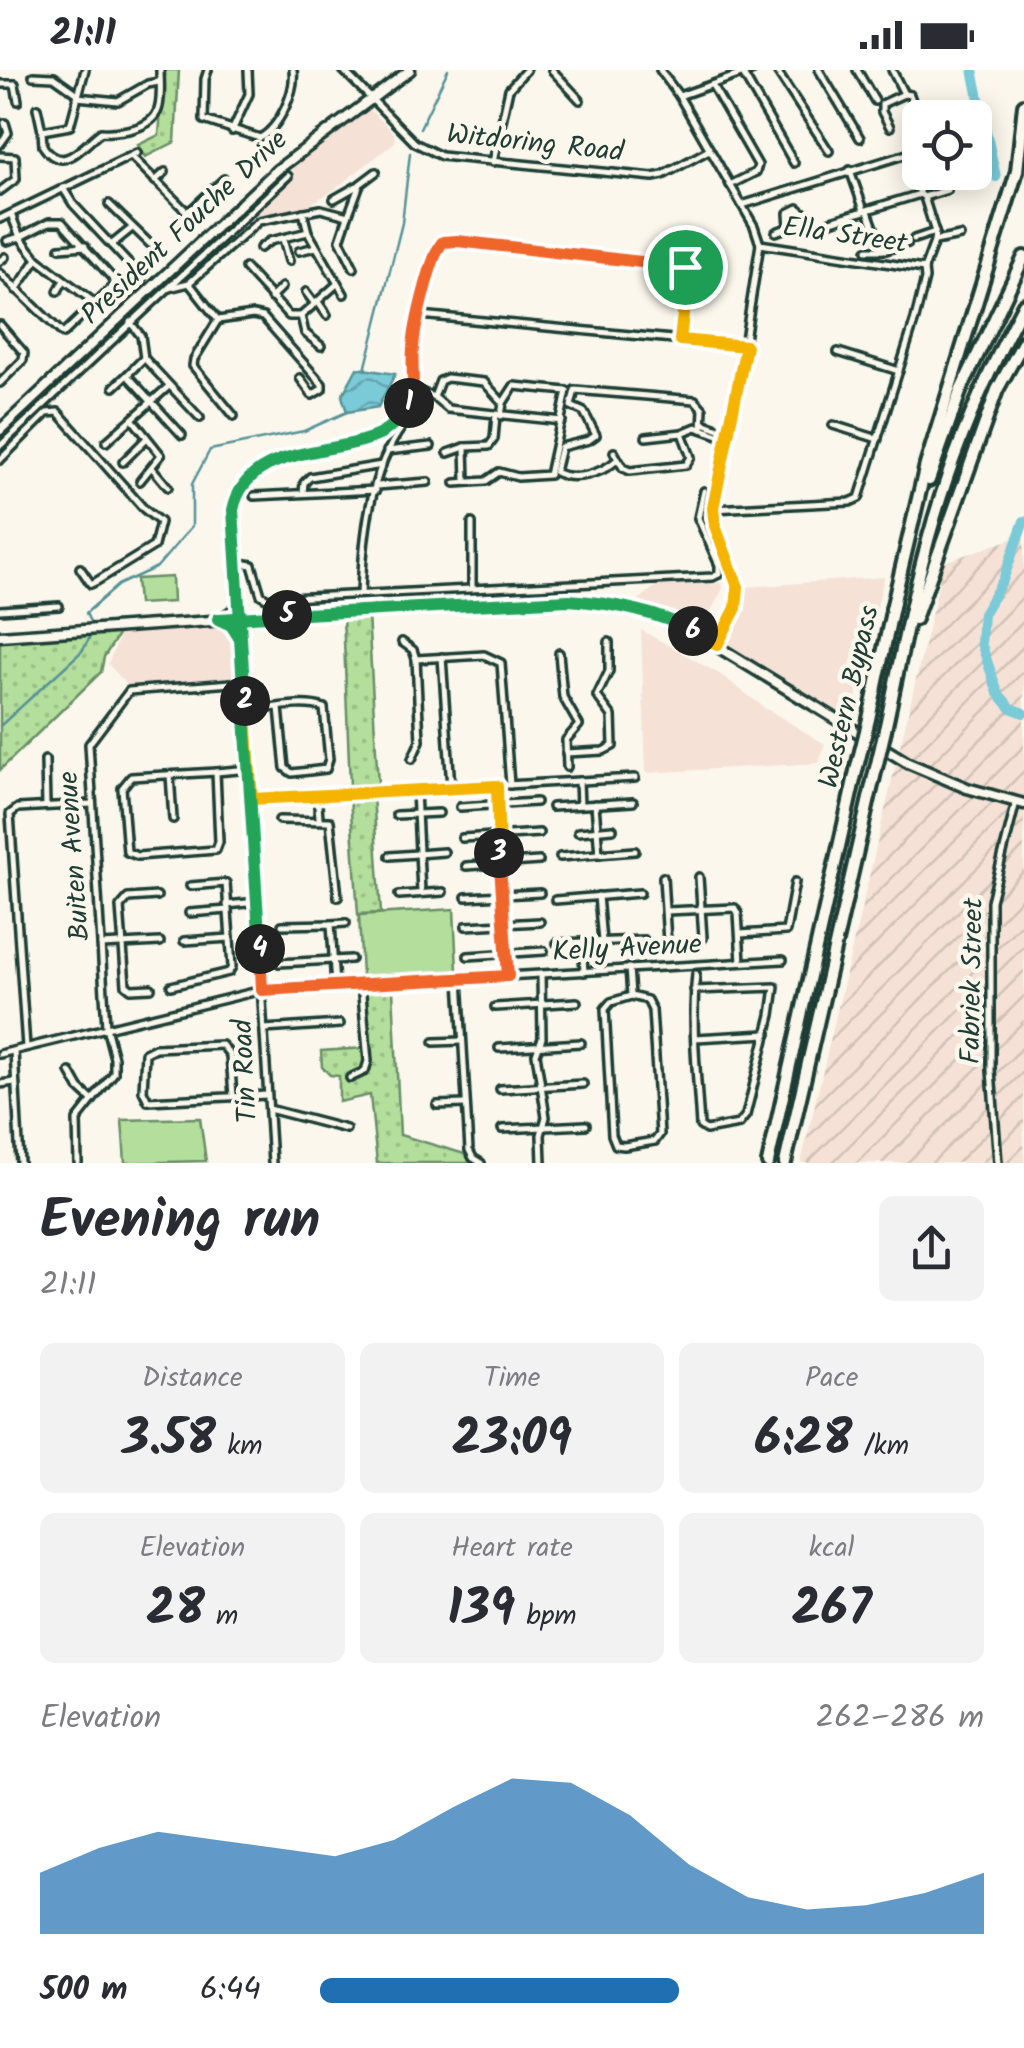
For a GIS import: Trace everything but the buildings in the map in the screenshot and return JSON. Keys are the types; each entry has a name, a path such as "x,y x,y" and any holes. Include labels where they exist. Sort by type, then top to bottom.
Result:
{"highway":[{"path":"892,609 926,465 1012,189 1024,105"},
{"name":"Western Bypass","path":"768,1163 892,609 934,462 960,392 1024,257"},
{"name":"Western Bypass","path":"784,1163 924,554 947,478 975,406 1024,304"},
{"path":"900,659 997,390 1024,328"},
{"path":"997,390 1024,341"}],"street":[{"path":"42,131 68,128 85,70"},
{"path":"38,108 45,151 64,161 101,132 119,134 154,117 159,108 160,70"},
{"path":"208,70 203,118 210,125 260,138 274,128 294,83 292,70"},
{"path":"232,130 249,94 248,70"},
{"name":"Witdoring Road","path":"343,70 415,143 432,153 657,177 709,150"},
{"name":"President Fouche Drive","path":"0,430 275,172 410,70"},
{"path":"493,162 507,95 526,70"},
{"path":"552,70 580,100"},
{"path":"660,70 742,205 760,244 746,346 713,508 715,526 738,587 736,608 716,647"},
{"path":"679,96 753,70"},
{"path":"776,70 829,151"},
{"path":"819,70 860,138"},
{"path":"857,70 875,101"},
{"path":"892,70 904,94"},
{"path":"720,72 722,81"},
{"path":"743,74 794,164"},
{"path":"33,76 54,78 78,96 118,101 148,84 160,82"},
{"path":"0,84 15,84 18,101"},
{"path":"712,84 758,165 753,174 730,186"},
{"path":"890,127 882,104 904,94 912,100"},
{"path":"0,144 8,133 5,123"},
{"path":"0,219 134,154 178,207 188,212 224,179"},
{"path":"742,205 902,155"},
{"path":"0,156 14,157 16,179 0,191"},
{"path":"850,170 882,250"},
{"path":"155,181 165,172"},
{"path":"334,199 376,172"},
{"path":"0,446 288,176"},
{"path":"354,268 340,243 360,184"},
{"path":"64,188 72,204 142,278"},
{"path":"713,508 857,500 919,305 924,269 935,236 920,190"},
{"path":"776,232 790,227 788,213 798,208 816,225 948,190"},
{"path":"109,204 150,244"},
{"path":"166,289 189,283 253,224 265,219 325,209 348,216"},
{"path":"303,212 308,232 344,294"},
{"path":"11,214 20,238 37,259 95,303"},
{"path":"0,273 63,334 114,287 114,281 85,246 57,221 7,241"},
{"path":"112,245 133,228"},
{"path":"260,248 270,241 308,232"},
{"path":"867,250 882,250 935,236 960,236"},
{"path":"283,239 289,261"},
{"path":"562,422 448,409 413,390 412,350 435,250 443,242 681,265 686,268 687,280 680,340"},
{"name":"Ella Street","path":"760,244 924,269"},
{"path":"60,248 85,246"},
{"path":"900,246 903,264"},
{"path":"298,251 316,247"},
{"path":"16,290 37,259"},
{"path":"245,268 286,314 301,316 337,284"},
{"path":"58,292 64,280"},
{"path":"189,283 218,320"},
{"path":"271,298 282,287"},
{"path":"306,292 327,315"},
{"path":"420,315 746,346"},
{"path":"218,320 260,316 322,384 322,389 312,395 300,378"},
{"path":"301,316 305,333 320,346"},
{"path":"218,320 194,358 194,370 234,416"},
{"path":"130,322 141,336 144,358 200,418"},
{"path":"0,324 24,352 23,360 0,383"},
{"path":"838,352 898,371"},
{"path":"114,387 144,358"},
{"path":"127,375 182,435"},
{"path":"434,398 440,381 447,378 484,382 503,402"},
{"path":"448,453 492,443 503,402 517,385 566,390 549,475 500,472 486,481 455,482"},
{"path":"106,442 169,386"},
{"name":"Tin Road","path":"272,1163 252,799 234,562 234,504 243,484 262,468 381,434 403,413 413,390"},
{"path":"682,433 691,456 688,464 630,471 616,456 606,470 592,474 562,476 555,472 561,447 590,440 596,434 584,412 570,406 575,390 695,400 702,405 702,426"},
{"path":"0,460 47,413 58,412 160,522 154,546 92,584 80,568"},
{"path":"133,420 161,455 140,480"},
{"path":"833,425 878,439"},
{"path":"361,594 368,507 387,450 403,426"},
{"path":"646,437 682,433 702,426 729,436"},
{"path":"123,462 147,438"},
{"path":"387,450 431,446"},
{"path":"465,447 466,482"},
{"path":"303,493 304,482 310,477 382,465"},
{"path":"153,468 168,487"},
{"path":"254,496 428,482"},
{"path":"234,562 249,562 255,568 265,598 717,576 719,565 698,518 704,491"},
{"path":"472,523 472,588"},
{"path":"0,636 540,600 598,602 667,621 908,762 967,788 1020,803"},
{"path":"0,610 59,606"},
{"path":"219,619 238,607"},
{"path":"219,619 231,625 240,639"},
{"path":"402,642 413,650 416,659 420,741 412,760"},
{"path":"566,754 603,751 613,746 612,716 597,696 609,674 609,642"},
{"path":"559,653 563,697 579,724 566,740 567,782"},
{"path":"416,659 484,655 501,663 510,785"},
{"path":"442,658 451,788"},
{"name":"Buiten Avenue","path":"78,1163 76,1122 115,1069 106,1027 88,744 127,692 244,682"},
{"path":"246,711 279,708 314,705 324,708 329,759 326,769 292,773 284,768 279,708"},
{"path":"45,760 46,806"},
{"path":"216,772 216,850 133,856 126,848 123,784 131,777 250,769"},
{"path":"170,775 173,820"},
{"path":"252,799 636,778"},
{"path":"580,781 580,805"},
{"path":"497,786 508,976"},
{"path":"416,790 421,892"},
{"path":"318,795 319,818"},
{"path":"460,807 536,802"},
{"path":"552,807 633,802"},
{"name":"Fabriek Street","path":"998,1163 991,1070 991,901 1020,803"},
{"path":"26,1047 9,820 14,809 91,804"},
{"path":"595,804 599,854"},
{"path":"396,816 439,814"},
{"path":"280,820 327,818 332,823 338,897"},
{"path":"578,832 613,829"},
{"path":"462,838 538,833"},
{"path":"390,856 444,852"},
{"path":"560,857 635,852"},
{"path":"466,866 540,861"},
{"path":"663,877 667,942"},
{"path":"699,877 703,938"},
{"path":"740,934 786,930 795,882"},
{"path":"171,986 231,970 226,883 190,886"},
{"path":"399,894 443,892"},
{"path":"466,897 540,893"},
{"path":"555,900 640,893"},
{"path":"151,988 127,986 121,903 128,898 157,896"},
{"path":"598,896 602,941"},
{"path":"189,913 257,902"},
{"path":"666,911 734,908 738,913 741,962"},
{"path":"466,926 540,922"},
{"path":"282,925 346,923"},
{"path":"330,924 335,986"},
{"path":"184,941 230,938"},
{"path":"557,943 644,940"},
{"path":"101,945 160,942"},
{"path":"582,942 584,972"},
{"path":"468,956 544,951"},
{"path":"279,962 351,959"},
{"name":"Kelly Avenue","path":"0,1054 262,990 629,968 696,970 784,960"},
{"path":"629,968 631,996"},
{"path":"694,990 774,986 767,1034 742,1121 706,1130 700,1126 695,1038 694,990 696,970"},
{"path":"541,974 540,1046 536,1054 546,1116 542,1163"},
{"path":"459,980 468,1150 481,1163"},
{"path":"350,1078 365,1071 368,1061 361,984"},
{"path":"631,996 647,1000 652,1010 660,1134 655,1141 624,1146 616,1144 612,1137 605,1009 611,1002 631,996"},
{"path":"495,1008 577,1002"},
{"path":"264,1029 340,1024"},
{"path":"695,1038 767,1034"},
{"path":"434,1042 462,1041"},
{"path":"498,1048 581,1043"},
{"path":"233,1096 230,1055 222,1045 155,1048 144,1056 144,1095 148,1102 267,1095"},
{"path":"14,1050 20,1163"},
{"path":"70,1072 77,1086 92,1100"},
{"path":"0,1084 16,1082"},
{"path":"500,1089 583,1084"},
{"path":"438,1105 465,1104"},
{"path":"268,1109 346,1128"},
{"path":"502,1129 586,1125"}],"shaded area":[{"path":"370,110 394,133 395,142 331,192 305,207 253,215 295,176 291,164 361,112"},
{"path":"1024,535 1024,1163 801,1163 944,562"},
{"path":"884,577 851,719 727,644 747,599 747,587"},
{"path":"722,583 723,589 702,627 633,605 657,585"},
{"path":"236,622 241,679 130,688 108,664 121,632"},
{"path":"641,630 721,675 765,708 825,744 819,763 646,773"}],"green space":[{"path":"164,70 179,70 175,142 145,157 138,145 159,135"},
{"path":"172,577 173,602 138,604 136,579"},
{"path":"368,615 378,784 350,786 343,616"},
{"path":"120,632 104,657 101,672 0,770 0,642"},
{"path":"373,795 381,913 358,914 350,796"},
{"path":"454,909 457,971 362,976 359,915"},
{"path":"393,990 400,1135 465,1154 471,1163 377,1163 370,1095 339,1102 339,1076 330,1075 322,1067 321,1051 365,1048 360,992"},
{"path":"200,1118 206,1161 125,1163 122,1120"}],"water":[{"path":"357,368 395,374 378,407 347,412 342,396"}],"waterway":[{"path":"420,128 448,70"},
{"path":"973,70 996,177"},
{"path":"365,370 402,223 410,153"},
{"path":"91,624 86,613 118,585 157,567 192,526 192,484 210,450 304,431 347,412"},
{"path":"1024,521 1003,580 983,614 981,643 998,693 1011,708 1024,713"},
{"path":"0,726 82,651 93,632"}],"route":[{"path":"685,267 443,242 434,254 415,334 413,390 397,421 369,439 262,468 243,484 233,510 234,562 239,618 240,639 240,645 244,682 246,711 252,799 497,786 508,976 262,990 252,799 250,769 246,711 240,645 240,639 231,625 218,619 234,618 239,618 244,618 438,605 569,600 642,612 678,624 717,645 736,608 738,587 712,516 746,346 680,340 685,267"}]}
